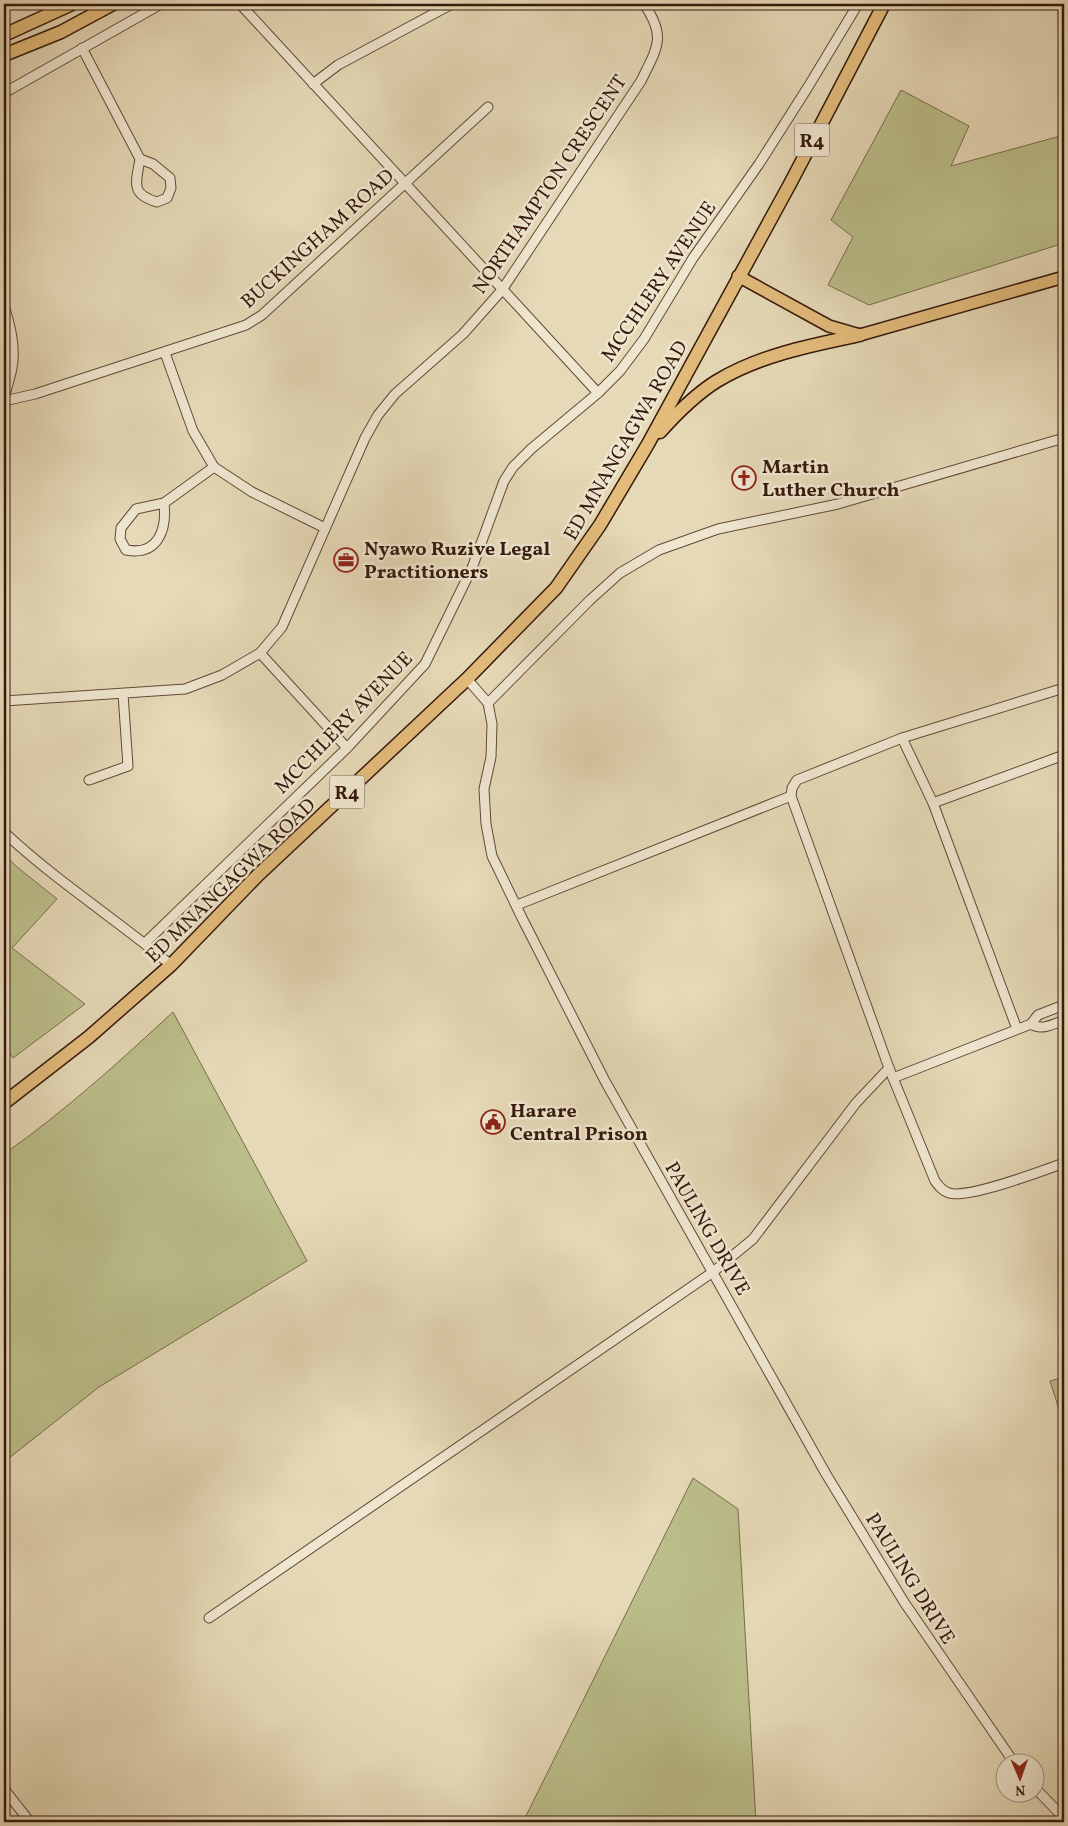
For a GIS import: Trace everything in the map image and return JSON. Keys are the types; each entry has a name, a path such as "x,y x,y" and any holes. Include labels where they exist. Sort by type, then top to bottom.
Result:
{"highway":[{"path":"4,35 72,4"},
{"path":"4,55 61,32 113,4"},
{"name":"R4","path":"738,276 791,182 882,5"},
{"name":"ED MNANGAGWA ROAD","path":"4,1103 90,1037 171,965 258,875 467,679 556,588 600,525 648,444 738,276"},
{"path":"648,444 691,401 717,381 742,368 808,346 860,336"}],"main road":[{"path":"738,276 829,326 860,336 1064,277"}],"street":[{"path":"4,94 162,4"},
{"path":"240,4 598,393"},
{"path":"313,84 338,65 452,4"},
{"name":"NORTHAMPTON CRESCENT","path":"4,701 185,689 222,676 260,653 282,627 324,528 365,438 378,415 395,394 463,334 502,290 645,73 657,48 658,33 654,19 644,4"},
{"name":"MCCHLERY AVENUE","path":"145,943 347,748 425,664 472,568 504,481 512,467 598,393 620,371 644,339 693,258 759,164 858,4"},
{"path":"82,48 140,159 136,184 138,192 145,198 157,202 167,198 171,188 170,178 153,164 140,159"},
{"name":"BUCKINGHAM ROAD","path":"4,400 35,394 246,325 262,315 488,107"},
{"path":"4,305 12,334 14,353 13,366 4,400"},
{"path":"165,353 193,431 214,467 252,492 324,528"},
{"path":"467,679 488,704 590,600 620,573 659,550 718,529 838,504 1064,438"},
{"path":"164,503 163,529 156,541 150,548 138,552 126,550 120,539 121,528 136,509 164,503 214,467"},
{"path":"260,653 347,748"},
{"path":"1064,688 902,738 797,780 790,796 889,1068 935,1181 941,1190 950,1194 972,1193 1064,1163"},
{"path":"89,780 128,766 123,694"},
{"name":"PAULING DRIVE","path":"488,704 492,724 490,757 484,789 486,824 492,856 605,1080 826,1474 904,1602 1008,1754"},
{"path":"902,738 933,803 1017,1029"},
{"path":"933,803 1064,755"},
{"path":"517,906 790,796"},
{"path":"4,832 29,856 61,882 145,943 171,965"},
{"path":"893,1078 1032,1024 1038,1015 1064,1005"},
{"path":"1032,1024 1036,1027 1048,1026 1064,1020"},
{"path":"209,1618 713,1272 753,1239 856,1103 889,1068"},
{"path":"4,1788 30,1822"},
{"path":"1046,1799 1064,1818"}],"green space":[{"path":"901,90 969,126 951,166 1064,135 1064,243 869,305 828,285 853,237 831,220"},
{"path":"4,854 57,899 12,948 85,1004 13,1058 4,1045"},
{"path":"173,1012 307,1261 99,1387 4,1462 4,1154 70,1104"},
{"path":"1064,1377 1064,1425 1050,1381"},
{"path":"693,1478 738,1509 756,1822 523,1822"}],"place":[{"name":"Martin Luther Church","path":"744,478"},
{"name":"Nyawo Ruzive Legal Practitioners","path":"346,560"},
{"name":"Harare Central Prison","path":"493,1122"}]}
